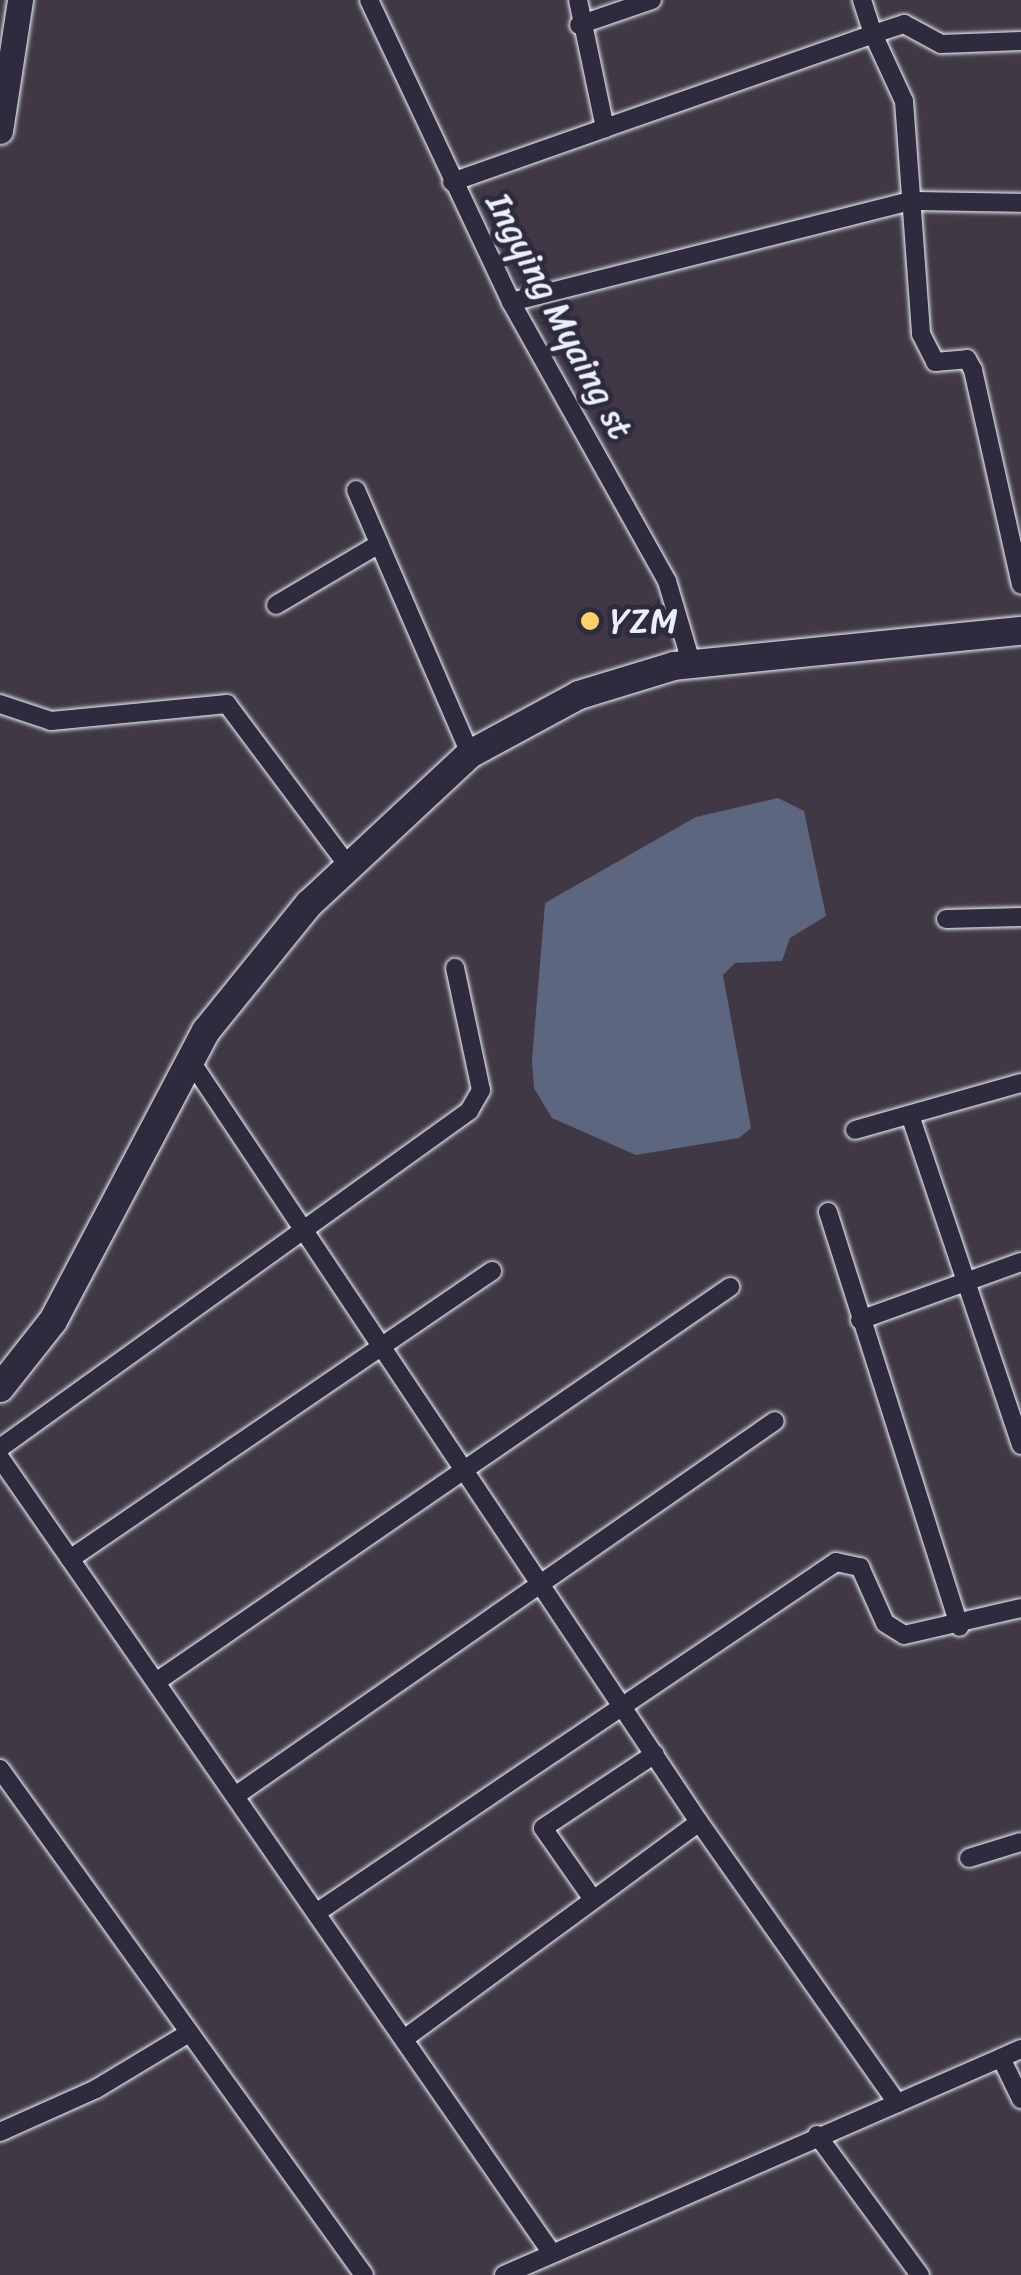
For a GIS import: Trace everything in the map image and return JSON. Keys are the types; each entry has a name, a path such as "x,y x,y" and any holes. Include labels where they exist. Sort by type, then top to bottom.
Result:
{"highway":[{"path":"0,1388 53,1322 190,1060 309,904 470,754 579,695 692,662 1021,631"}],"main road":[{"path":"0,131 20,0"}],"street":[{"name":"Ingying Myaing st","path":"369,0 511,302 667,581 692,662"},
{"path":"578,0 579,25 605,128"},
{"path":"579,25 652,0"},
{"path":"862,0 904,101 920,334 935,362 967,359 973,370 1021,585"},
{"path":"452,182 904,24 941,44 1021,41"},
{"path":"511,302 911,202 1021,203"},
{"path":"356,490 470,754"},
{"path":"276,605 379,544"},
{"path":"0,704 51,722 227,704 348,866"},
{"path":"946,919 1021,917"},
{"path":"0,1448 302,1232 478,1100 455,968"},
{"path":"190,1060 378,1347 626,1708 699,1822 898,2103"},
{"path":"854,1130 1021,1083"},
{"path":"910,1114 1021,1444"},
{"path":"828,1212 960,1626"},
{"path":"860,1320 1021,1262"},
{"path":"70,1559 492,1271"},
{"path":"156,1682 730,1287"},
{"path":"235,1796 542,1587 775,1421"},
{"path":"0,1458 549,2249"},
{"path":"316,1913 626,1708 836,1562 860,1568 894,1631 960,1626 1021,1608"},
{"path":"592,1898 543,1828 655,1754"},
{"path":"0,1769 364,2275"},
{"path":"404,2039 699,1822"},
{"path":"969,1858 1021,1842"},
{"path":"0,2132 96,2089 189,2033"},
{"path":"504,2275 549,2249 1021,2049"},
{"path":"1001,2058 1021,2099"},
{"path":"817,2135 920,2275"}],"water":[{"path":"778,798 804,811 826,916 790,938 782,961 735,963 723,975 751,1128 739,1138 636,1155 552,1118 534,1088 532,1061 545,903 696,817"}],"place":[{"name":"YZM","path":"590,621"}]}
